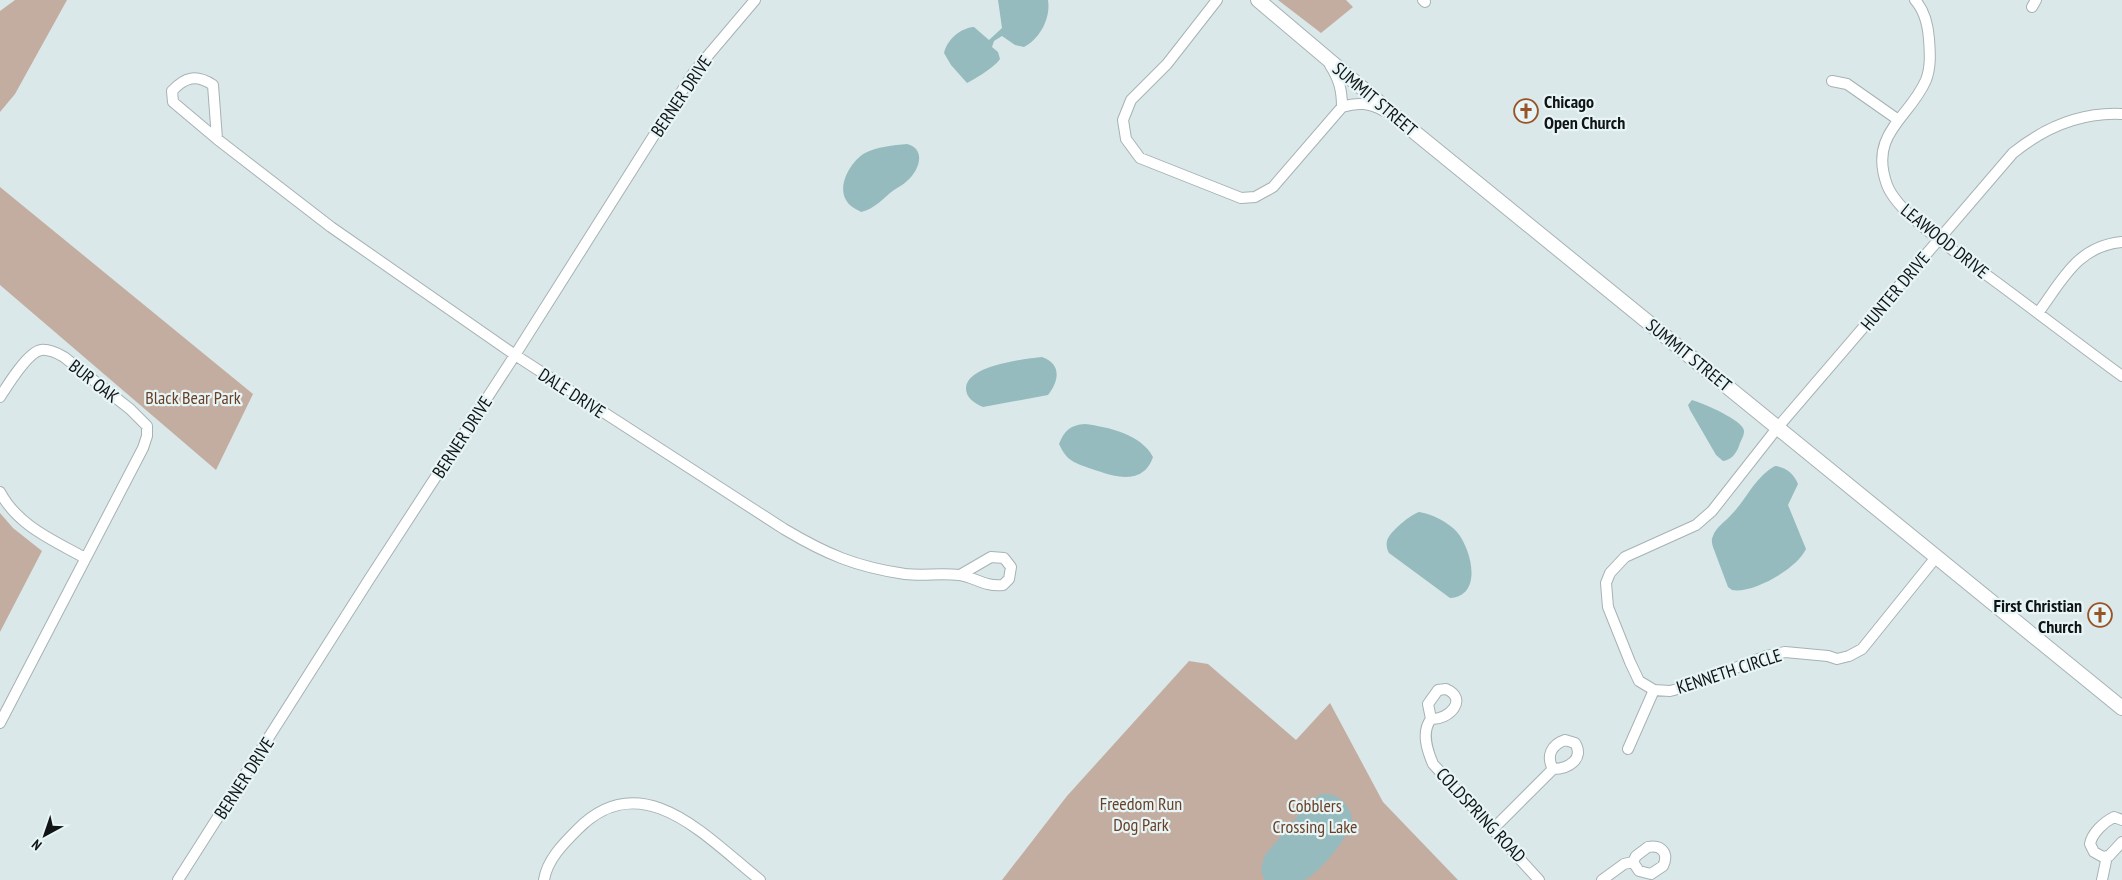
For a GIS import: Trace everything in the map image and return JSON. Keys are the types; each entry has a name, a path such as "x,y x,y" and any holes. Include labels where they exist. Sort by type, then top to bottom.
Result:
{"main road":[{"name":"SUMMIT STREET","path":"1258,0 1406,126 2122,708"}],"street":[{"name":"BERNER DRIVE","path":"178,880 370,578 515,356 694,72 755,0"},
{"path":"1217,0 1167,64 1131,100 1123,120 1126,139 1140,158 1242,198 1255,197 1273,187 1342,107 1356,103 1370,105 1382,110 1406,126"},
{"name":"LEAWOOD DRIVE","path":"1915,0 1924,18 1928,34 1930,66 1922,89 1897,119 1885,144 1883,157 1887,185 1894,198 1906,212 1939,239 2122,376"},
{"path":"1322,54 1336,75 1342,90 1342,107"},
{"name":"DALE DRIVE","path":"216,138 213,85 204,79 190,78 180,82 172,91 173,102 216,138 332,227 515,356 817,549 862,566 907,574 960,575"},
{"path":"1832,81 1847,84 1897,119"},
{"name":"HUNTER DRIVE","path":"1778,427 2013,153 2049,129 2063,123 2084,117 2122,114"},
{"path":"2038,313 2078,261 2096,248 2122,242"},
{"name":"BUR OAK","path":"0,397 34,353 43,350 54,352 64,357 130,408 147,426 147,436 143,448 0,723"},
{"name":"KENNETH CIRCLE","path":"1778,427 1712,511 1696,525 1625,557 1610,572 1606,583 1608,607 1639,681 1654,690 1670,691 1690,686 1766,656 1785,652 1828,656 1837,659 1849,656 1862,649 1937,556"},
{"path":"0,492 14,512 33,529 86,558"},
{"path":"1628,749 1654,690"},
{"name":"COLDSPRING ROAD","path":"1432,719 1428,723 1426,740 1433,764 1539,880"},
{"path":"1492,829 1553,769"},
{"path":"544,880 551,861 584,822 616,804 628,802 644,802 667,810 684,819 760,880"},
{"path":"2108,856 2103,857 2091,849 2091,839 2109,820 2118,818 2122,820"},
{"path":"2102,880 2108,856 2122,842"},
{"path":"1602,880 1624,864 1633,862"}],"green space":[{"path":"15,0 67,0 15,94 0,112 0,11"},
{"path":"1278,0 1346,0 1353,7 1321,33"},
{"name":"Black Bear Park","path":"0,187 253,394 216,470 0,285"},
{"path":"0,513 13,528 42,551 0,632"},
{"path":"1189,661 1208,664 1296,740 1330,703 1383,802 1458,880 1002,880 1067,796"}],"water":[{"path":"998,0 1048,0 1046,21 1035,39 1024,47 1015,45 1002,36 994,41 992,47 998,52 1000,59 980,76 967,83 951,65 944,53 951,39 959,32 974,27 989,40 1002,28"},
{"path":"907,144 917,150 919,155 918,166 911,177 866,211 861,212 849,204 843,187 850,167 865,153 874,149"},
{"path":"1042,357 1053,364 1057,373 1055,384 1048,395 983,407 967,395 966,388 969,380 976,374 998,365"},
{"path":"1692,400 1722,413 1743,428 1743,437 1731,458 1723,461 1716,455 1690,410 1688,405"},
{"path":"1085,424 1123,433 1141,443 1153,457 1148,466 1135,476 1127,477 1110,475 1073,461 1065,455 1059,444 1068,430"},
{"path":"1775,466 1789,472 1798,484 1788,505 1806,549 1801,557 1784,572 1751,588 1732,590 1728,587 1713,547 1712,537 1716,530 1737,509 1762,476"},
{"path":"1419,512 1440,519 1453,528 1467,550 1472,571 1471,581 1467,589 1460,595 1450,598 1388,552 1387,543 1392,533 1405,520"},
{"path":"1322,794 1337,797 1351,813 1351,824 1341,842 1326,862 1304,880 1265,880 1262,864 1265,855 1312,799"}],"place":[{"name":"Chicago Open Church","path":"1526,111"},
{"name":"First Christian Church","path":"2100,615"}],"park label":[{"name":"Freedom Run Dog Park","path":"1141,813"},
{"name":"Cobblers Crossing Lake","path":"1315,815"}]}
